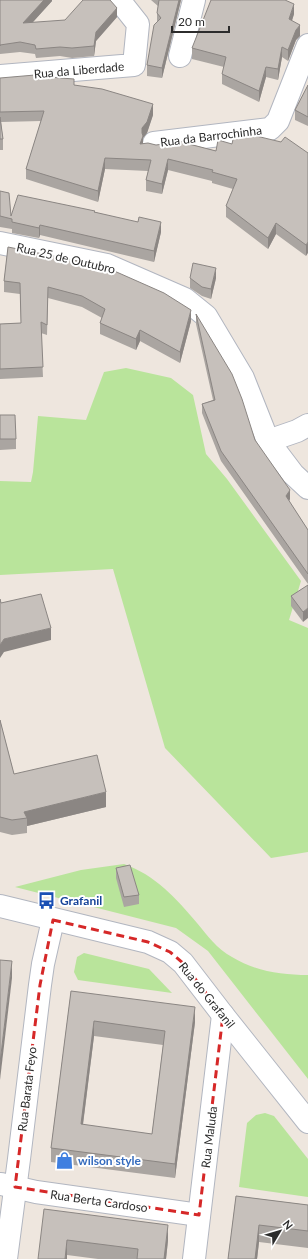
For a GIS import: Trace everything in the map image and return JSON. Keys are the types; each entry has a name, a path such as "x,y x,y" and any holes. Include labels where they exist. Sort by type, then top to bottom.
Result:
{"street":[{"name":"Rua da Liberdade","path":"0,76 134,66 138,24 119,0"},
{"path":"180,56 194,0"},
{"name":"Rua da Barrochinha","path":"154,143 270,129 278,121 308,44"},
{"name":"Rua 25 de Outubro","path":"0,243 107,265 186,299 206,316 243,378 268,441 292,474 308,488"},
{"path":"268,441 297,431 308,425"},
{"name":"Rua do Grafanil","path":"0,906 148,942 170,952 183,963 223,1016 308,1122"},
{"name":"Rua Barata Feyo","path":"6,1259 8,1185 43,964 53,920"},
{"name":"Rua Maluda","path":"194,1259 223,1016"},
{"name":"Rua Berta Cardoso","path":"8,1185 36,1192 199,1215"}],"highlighted area":[{"path":"53,920 148,942 170,952 183,963 223,1015 199,1215 15,1187 40,985"}],"green space":[{"path":"126,368 171,378 193,395 206,454 227,479 301,581 289,620 308,628 308,852 271,858 165,748 113,569 0,575 0,481 31,482 38,416 86,420 104,372"},
{"path":"124,864 146,874 164,888 173,896 213,942 227,954 241,962 259,969 278,973 308,975 308,1079 208,951 176,928 15,887 81,870"},
{"path":"84,953 149,969 172,993 78,980 74,972 77,957"},
{"path":"265,1113 274,1116 308,1159 308,1197 239,1187 247,1123 256,1115"}],"building":[{"path":"0,0 44,0 23,23 65,20 83,0 110,0 117,8 96,32 94,46 36,49 35,45 20,42 0,45"},
{"path":"159,0 179,0 162,68 147,65 154,25 161,18 157,13"},
{"path":"211,0 285,0 294,4 289,19 300,25 296,30 288,50 282,47 278,69 266,67 259,91 222,74 226,57 192,48"},
{"path":"35,75 74,79 74,85 102,89 153,104 147,122 142,128 143,136 140,144 148,143 156,145 186,141 185,143 216,151 218,140 232,144 234,135 248,134 281,142 285,137 308,153 308,242 306,245 276,223 268,238 226,206 237,179 212,172 213,170 168,159 162,184 146,180 151,160 105,158 98,191 26,169 44,111 0,112 0,78"},
{"path":"308,85 308,117 295,110"},
{"path":"0,117 3,139 0,139"},
{"path":"0,191 9,193 11,216 18,195 95,211 94,212 138,222 139,217 161,222 154,251 40,225 39,228 12,222 12,219 0,216"},
{"path":"8,247 103,266 164,293 191,310 180,352 140,330 136,339 100,323 105,309 82,296 48,287 47,325 41,322 43,367 0,369 0,324 21,323 20,283 4,281"},
{"path":"193,263 216,268 211,289 202,287 190,278"},
{"path":"196,314 232,374 242,399 255,440 290,490 286,496 308,530 308,574 221,451 202,404 215,400"},
{"path":"0,415 15,415 16,439 0,439"},
{"path":"308,585 308,608 303,612 291,596"},
{"path":"41,594 51,628 4,639 0,645 0,599 1,603"},
{"path":"0,720 14,774 97,755 106,792 24,812 27,818 12,820 0,817"},
{"path":"130,865 139,895 124,897 116,868"},
{"path":"0,960 12,961 0,1063"},
{"path":"71,991 195,1007 175,1164 51,1148","holes":["94,1021 165,1031 152,1134 81,1124"]},
{"path":"236,1196 308,1205 308,1231 259,1225 255,1259 228,1259"},
{"path":"44,1209 168,1225 164,1259 137,1259 138,1249 67,1240 65,1259 38,1259"}],"place":[{"name":"Grafanil","path":"47,900"},
{"name":"wilson style","path":"65,1160"}]}
